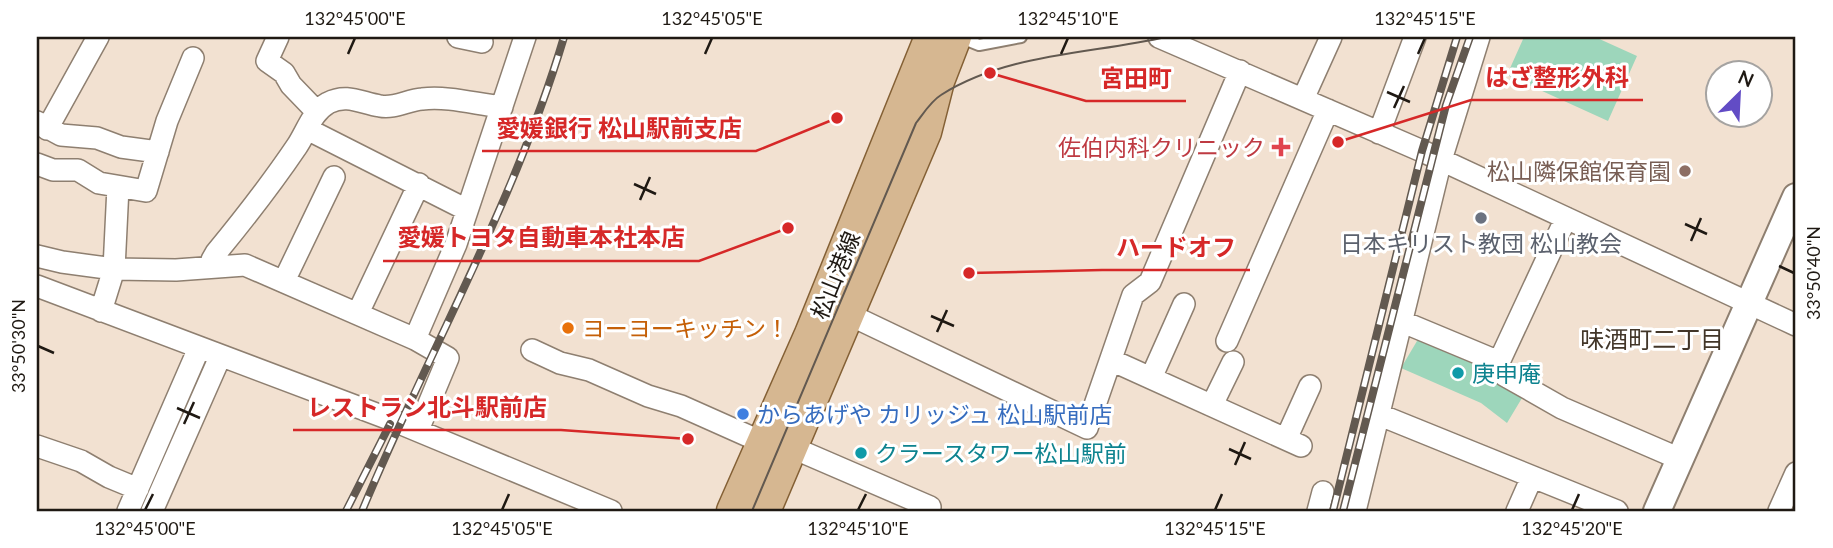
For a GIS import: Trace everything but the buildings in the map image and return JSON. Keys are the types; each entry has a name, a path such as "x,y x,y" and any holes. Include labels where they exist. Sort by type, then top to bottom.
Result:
{"main road":[{"name":"松山港線","path":"764,511 778,445 811,334 931,37"},
{"name":"松山港線","path":"733,511 778,445 848,314 925,132 938,81 957,37"}],"street":[{"path":"98,37 42,125 61,135 97,138 121,147 158,152"},
{"path":"278,37 267,61 284,74 312,120 467,210"},
{"path":"415,339 456,244 525,37"},
{"path":"1159,37 1440,160 1796,324"},
{"path":"1303,99 1331,37"},
{"path":"1379,133 1415,37"},
{"path":"1355,511 1403,322 1440,160 1479,37"},
{"path":"37,164 53,170 78,170 99,183 146,191 167,121 193,58"},
{"path":"848,314 1087,428 1133,295 1150,282 1240,71"},
{"path":"214,267 212,260 216,253 270,184 312,120 328,103 342,98 355,98 381,106 438,98 502,107"},
{"path":"1212,405 1230,351 1328,110"},
{"path":"284,281 334,177"},
{"path":"358,313 419,184"},
{"path":"101,311 114,269 118,187"},
{"path":"1657,511 1796,197"},
{"path":"1499,362 1566,218"},
{"path":"37,256 114,269 177,270 228,264 245,265 415,339 448,358 418,430"},
{"path":"37,286 418,430 609,511"},
{"path":"1151,378 1184,304"},
{"path":"1403,322 1499,362 1504,374 1562,408 1680,460"},
{"path":"128,511 199,348"},
{"path":"532,350 560,363 589,370 648,397 681,407 930,507"},
{"path":"152,511 220,356"},
{"path":"1111,360 1294,442 1310,386"},
{"path":"1380,415 1616,511"},
{"path":"37,446 81,461 108,477 138,489"},
{"path":"1779,511 1796,473"},
{"path":"1517,511 1532,477"}],"lane":[{"path":"957,37 979,45 1021,37"}],"green space":[{"path":"1524,37 1595,37 1637,56 1608,121 1507,75"},
{"path":"1420,336 1492,366 1525,393 1507,423 1481,403 1401,368"}],"tram line":[{"path":"752,511 916,123 931,104 941,95 967,81 1022,63 1166,37"}],"railway":[{"path":"362,511 496,218 544,98 564,37"},
{"path":"1333,511 1422,151 1457,37"},
{"path":"1343,511 1446,105 1470,37"},
{"path":"346,511 390,424"}],"place":[{"name":"宮田町","path":"990,73"},
{"name":"愛媛銀行 松山駅前支店","path":"837,118"},
{"name":"はざ整形外科","path":"1338,142"},
{"name":"佐伯内科クリニック","path":"1281,147"},
{"name":"松山隣保館保育園","path":"1685,171"},
{"name":"日本キリスト教団 松山教会","path":"1481,218"},
{"name":"愛媛トヨタ自動車本社本店","path":"788,228"},
{"name":"ハードオフ","path":"969,273"},
{"name":"ヨーヨーキッチン！","path":"568,328"},
{"name":"庚申庵","path":"1458,373"},
{"name":"からあげや カリッジュ 松山駅前店","path":"743,414"},
{"name":"レストラン北斗駅前店","path":"688,439"},
{"name":"クラースタワー松山駅前","path":"861,453"}],"district":[{"name":"味酒町二丁目","path":"1652,338"}]}
